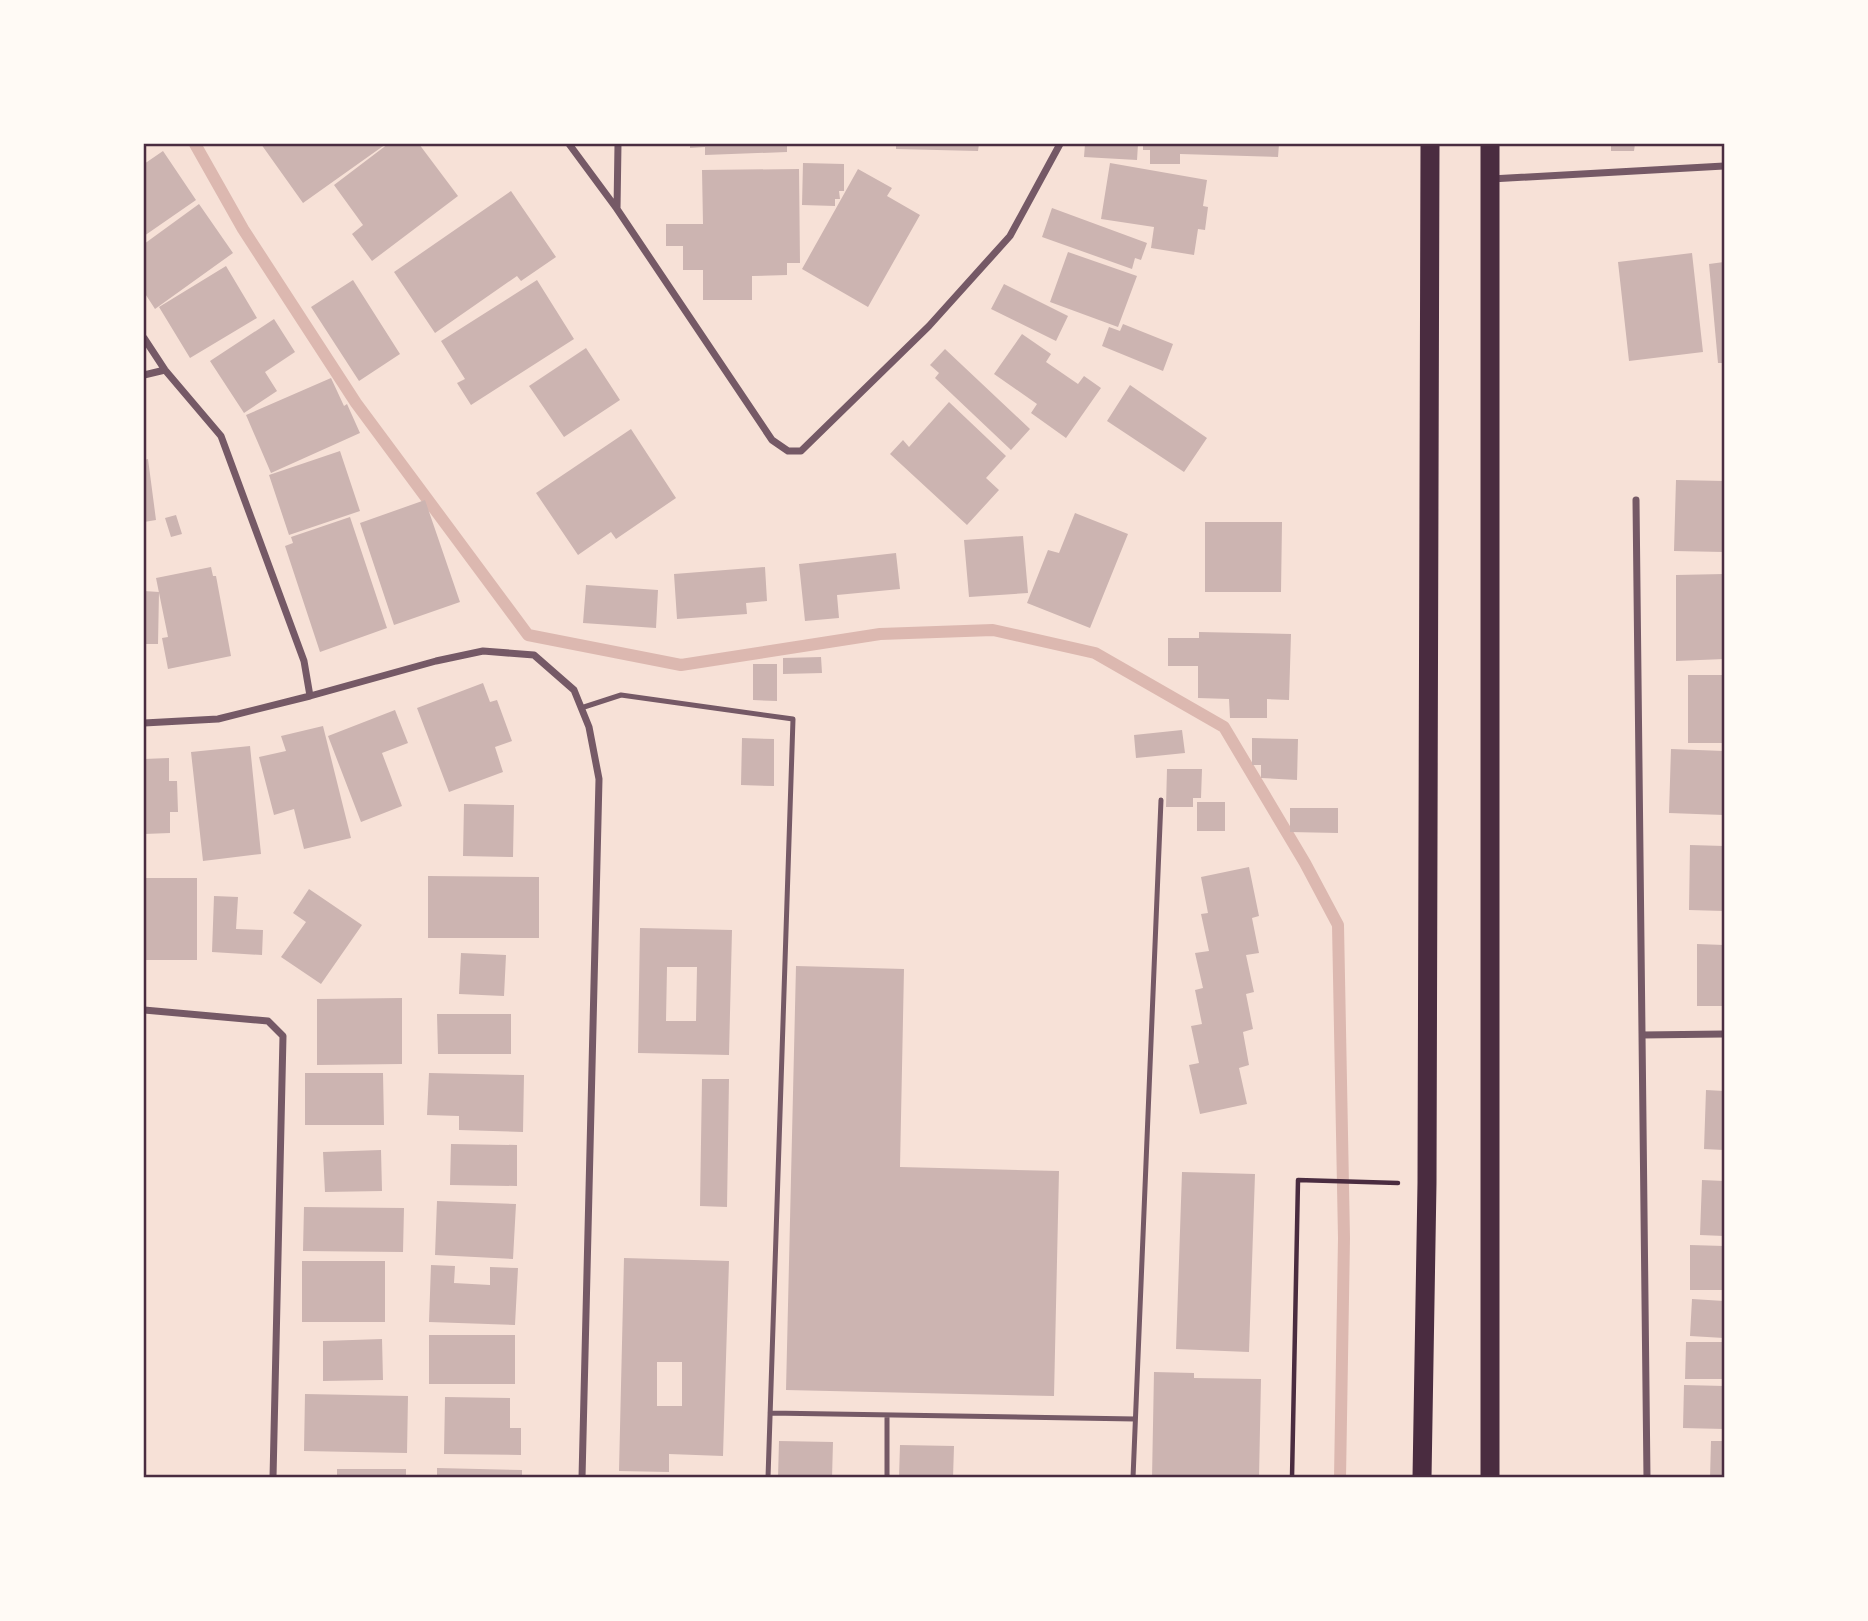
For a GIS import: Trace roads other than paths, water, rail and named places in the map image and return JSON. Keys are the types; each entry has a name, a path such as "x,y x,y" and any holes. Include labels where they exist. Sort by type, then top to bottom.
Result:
{"highway":[{"path":"1421,1474 1427,1183 1430,144"},
{"path":"1490,144 1490,1478"}],"street":[{"path":"569,144 617,209 772,440 789,451 801,451 929,326 1010,236 1060,144"},
{"path":"617,209 618,144"},
{"path":"1490,179 1724,166"},
{"path":"144,338 165,370 220,436 304,661 310,696"},
{"path":"144,375 165,370"},
{"path":"1636,500 1647,1478"},
{"path":"144,723 218,719 483,651 534,655 574,690 589,727 599,779 582,1478"},
{"path":"144,1010 268,1021 282,1036 273,1478"},
{"path":"1642,1035 1724,1034"}],"lane":[{"path":"581,708 621,695 793,719 768,1478"},
{"path":"1133,1478 1161,800"},
{"path":"770,1413 1135,1419"},
{"path":"887,1415 887,1478"}],"waterway":[{"path":"195,144 243,229 356,403 528,635 681,665 880,634 993,630 1095,653 1224,727 1305,863 1338,925 1344,1238 1340,1478"}]}
